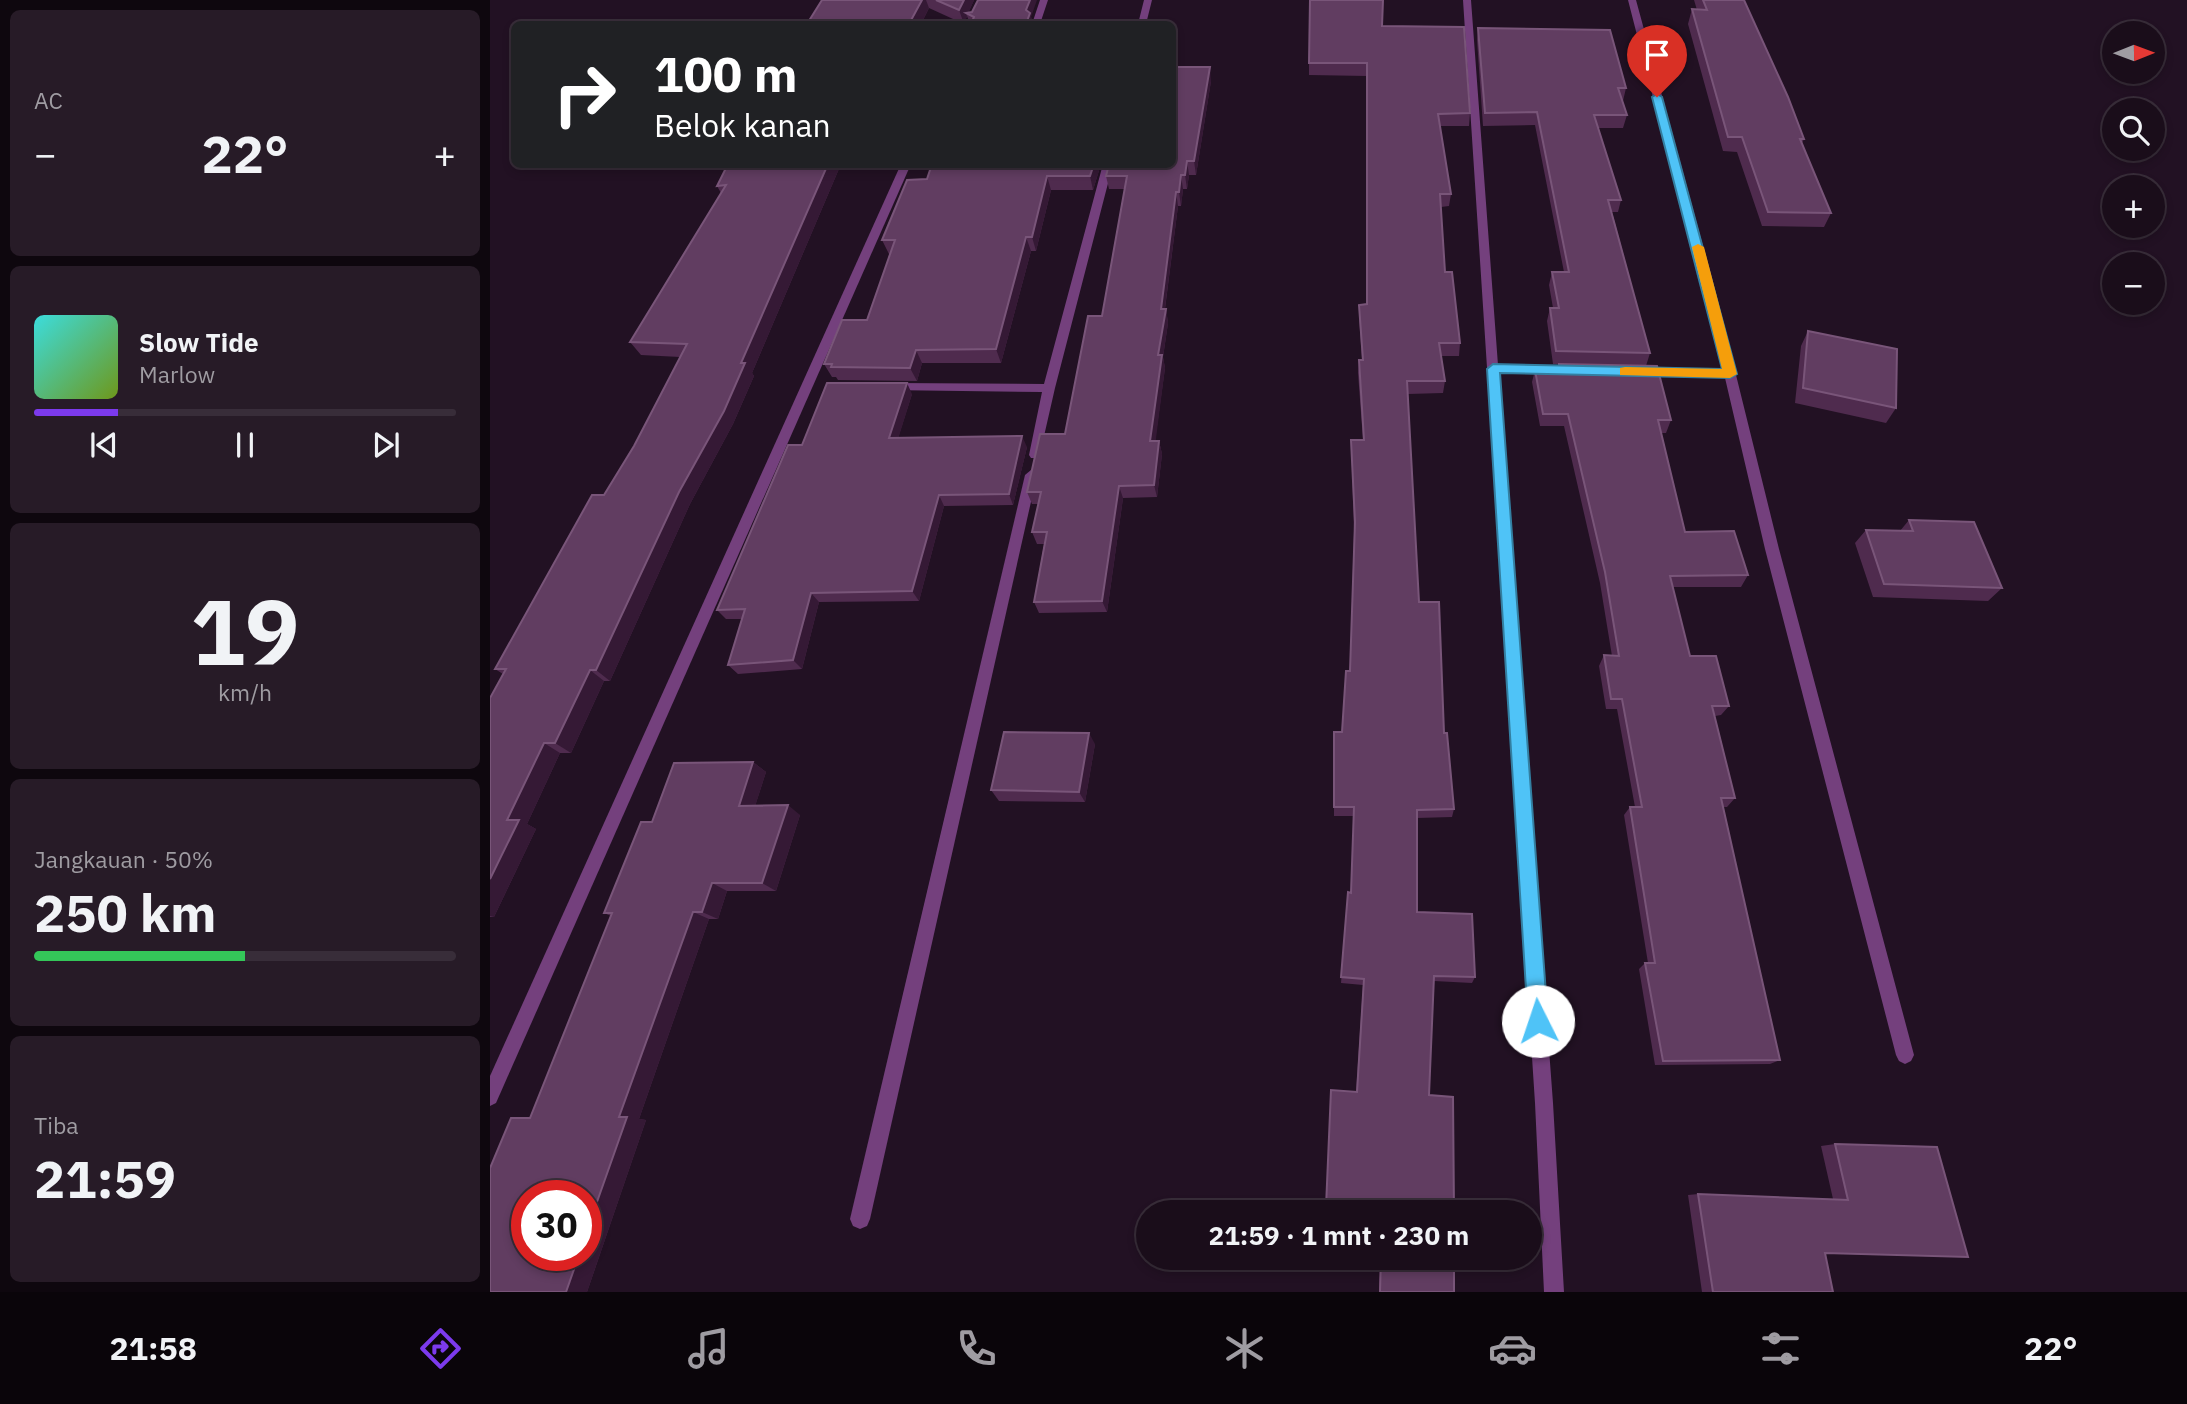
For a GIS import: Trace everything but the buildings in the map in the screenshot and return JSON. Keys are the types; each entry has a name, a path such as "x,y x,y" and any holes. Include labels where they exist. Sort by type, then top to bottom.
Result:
{"street":[{"path":"1037,21 1044,0"},
{"path":"1143,21 1149,0"},
{"path":"1466,0 1543,1089 1553,1292"},
{"path":"1632,0 1905,1055"},
{"path":"490,1097 816,387 904,168"},
{"path":"860,1219 1049,388 1107,168"},
{"path":"1493,369 1563,370"},
{"path":"1633,372 1730,374"},
{"path":"876,387 1049,388"}],"slow traffic":[{"path":"1625,371 1730,374 1698,247"}],"route":[{"path":"1538,1021 1493,369 1730,374 1712,294 1657,97"}]}
